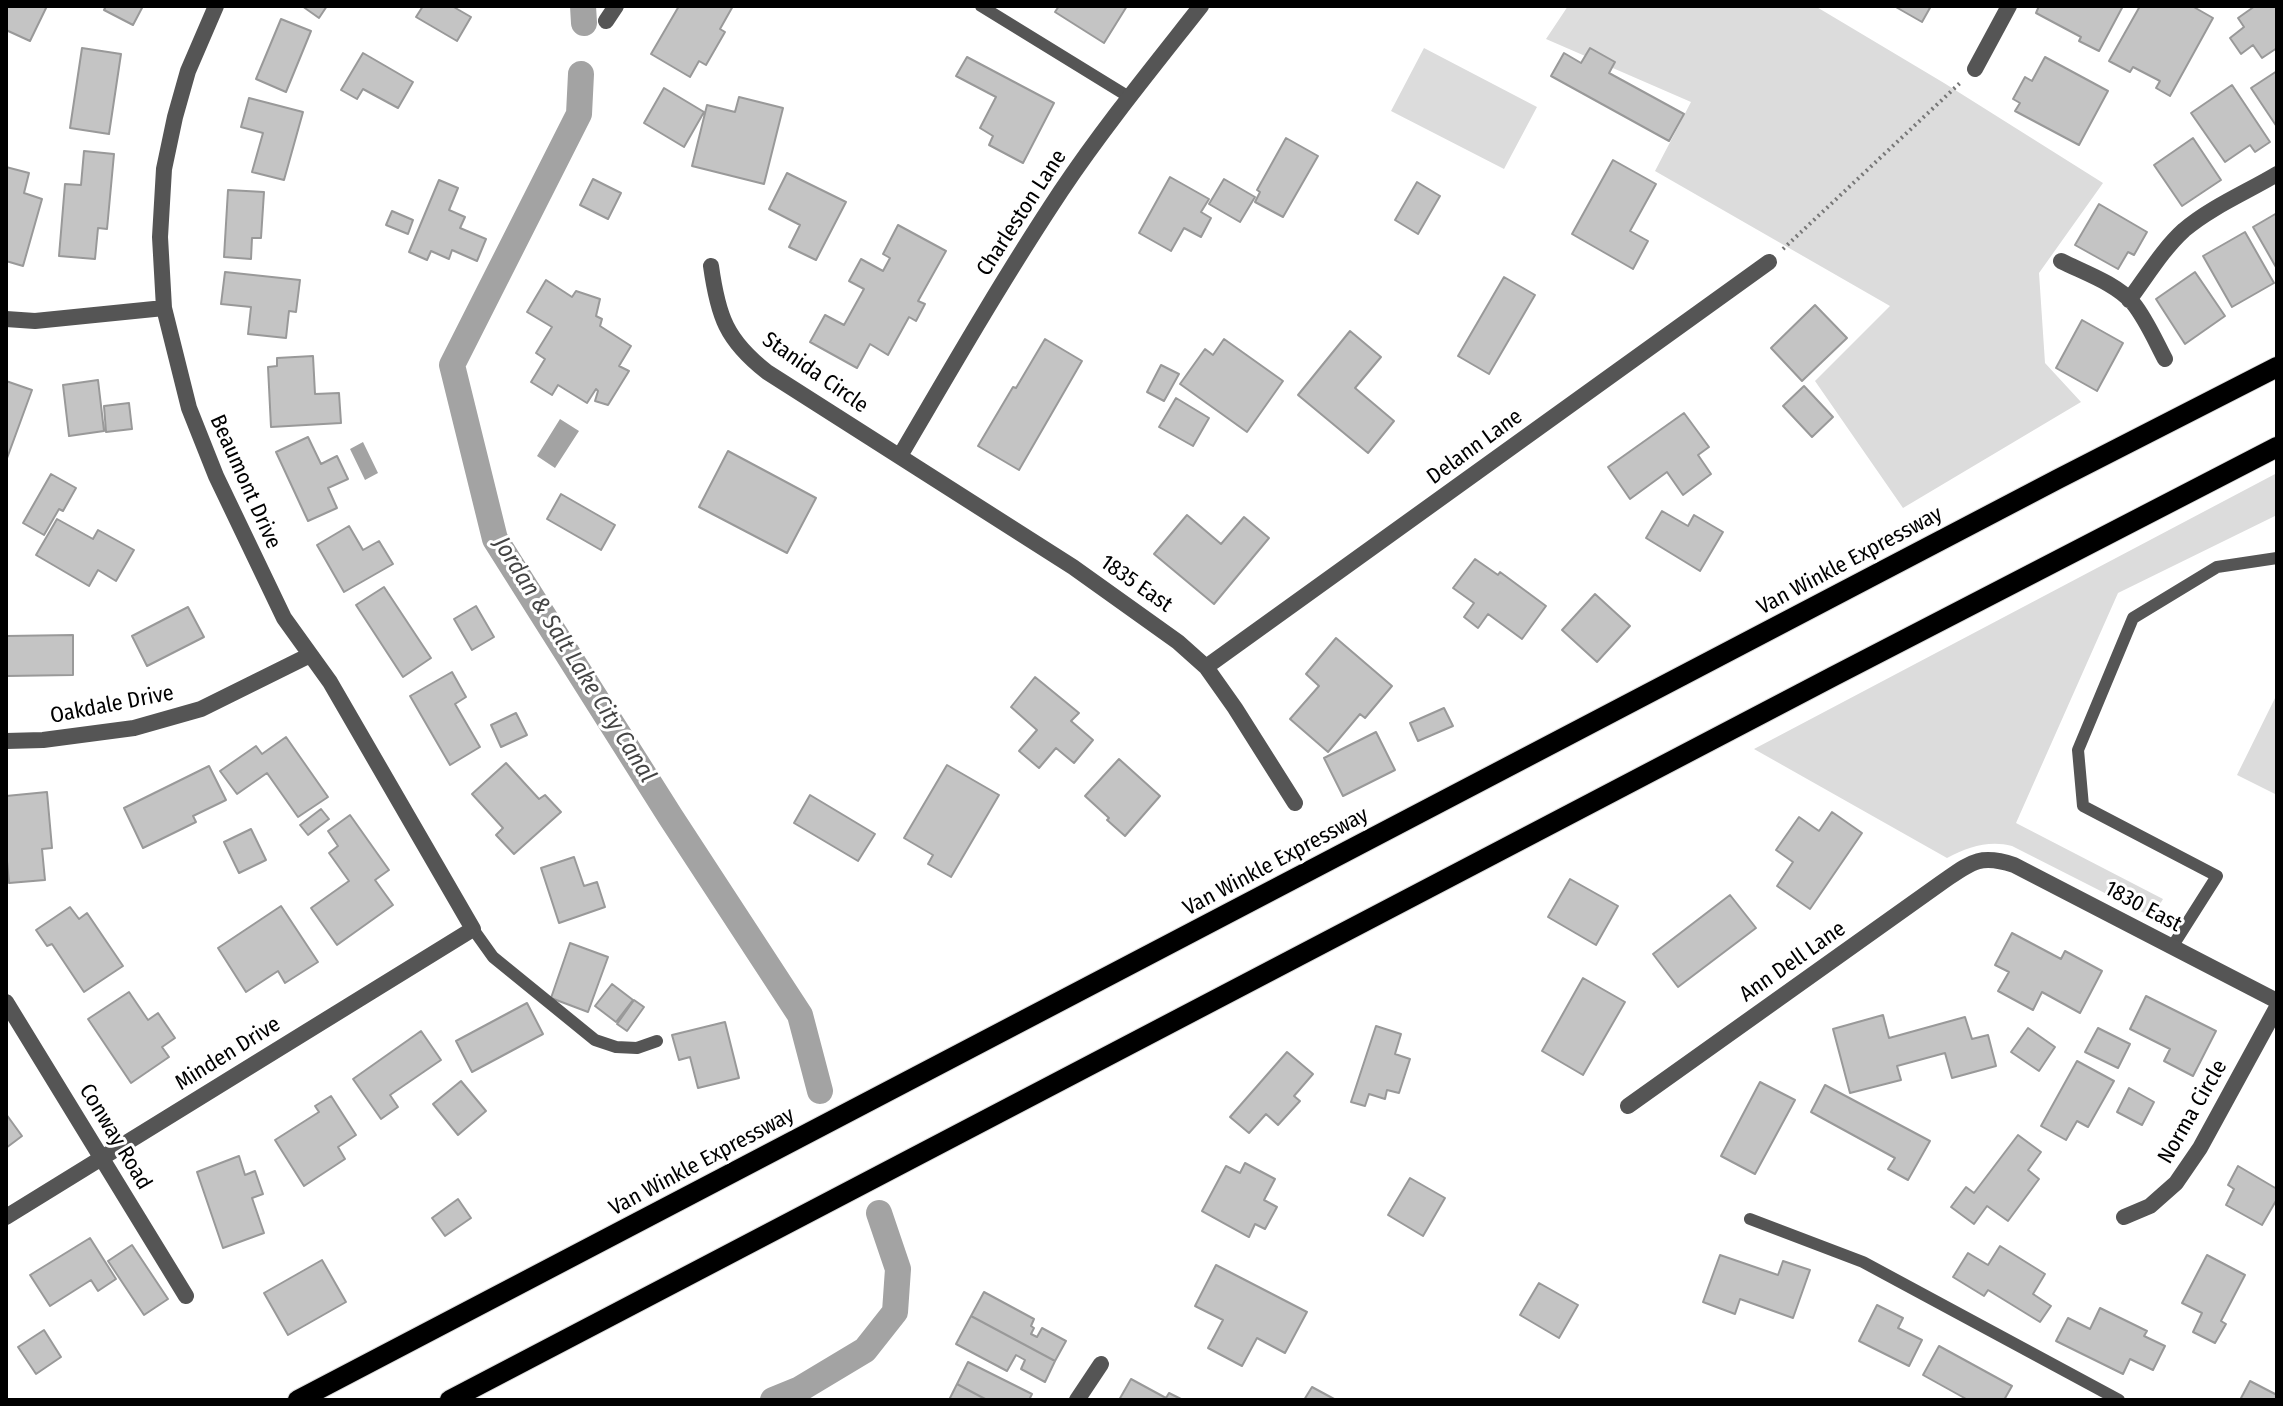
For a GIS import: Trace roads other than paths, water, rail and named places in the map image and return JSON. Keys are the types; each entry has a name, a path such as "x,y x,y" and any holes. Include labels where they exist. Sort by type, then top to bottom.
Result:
{"main road":[{"name":"Van Winkle Expressway","path":"298,1400 2277,367"},
{"path":"450,1400 1848,668 2277,447"}],"street":[{"name":"Beaumont Drive","path":"216,6 188,71 164,169 160,237 164,308 189,408 216,476 284,618 330,682 473,929"},
{"path":"606,21 616,6"},
{"name":"Charleston Lane","path":"900,456 1031,236 1129,97 1201,6"},
{"path":"1975,69 2009,6"},
{"path":"2129,300 2185,229 2277,174"},
{"path":"2061,261 2129,300 2141,314 2165,359"},
{"name":"Delann Lane","path":"1206,667 1769,262"},
{"name":"Stanida Circle","path":"711,266 716,302 726,326 752,360 900,456"},
{"path":"6,319 35,321 164,308"},
{"name":"1835 East","path":"900,456 1111,592 1178,642 1206,667 1295,803"},
{"name":"Oakdale Drive","path":"6,741 43,740 134,728 201,709 310,655"},
{"name":"1830 East","path":"1987,858 2014,865 2277,1004"},
{"name":"Ann Dell Lane","path":"1628,1106 1941,883 1966,866 1987,858"},
{"name":"Minden Drive","path":"6,1217 473,929"},
{"name":"Conway Road","path":"6,1002 186,1296"},
{"name":"Norma Circle","path":"2124,1217 2150,1206 2176,1183 2200,1148 2277,1004"},
{"path":"1077,1400 1101,1364"}],"lane":[{"path":"981,6 1129,97"},
{"path":"2172,947 2217,876 2083,806 2078,750 2133,618 2217,567 2277,558"},
{"path":"473,929 493,957 595,1040 616,1047 637,1048 657,1041"},
{"path":"1750,1219 1863,1262 2119,1400"}],"waterway":[{"name":"Jordan & Salt Lake City Canal","path":"583,6 584,23"},
{"name":"Jordan & Salt Lake City Canal","path":"581,74 579,114 452,365 495,539 800,1015 820,1091"},
{"name":"Jordan & Salt Lake City Canal","path":"773,1400 800,1389 865,1350 895,1312 898,1269 879,1213"}]}
